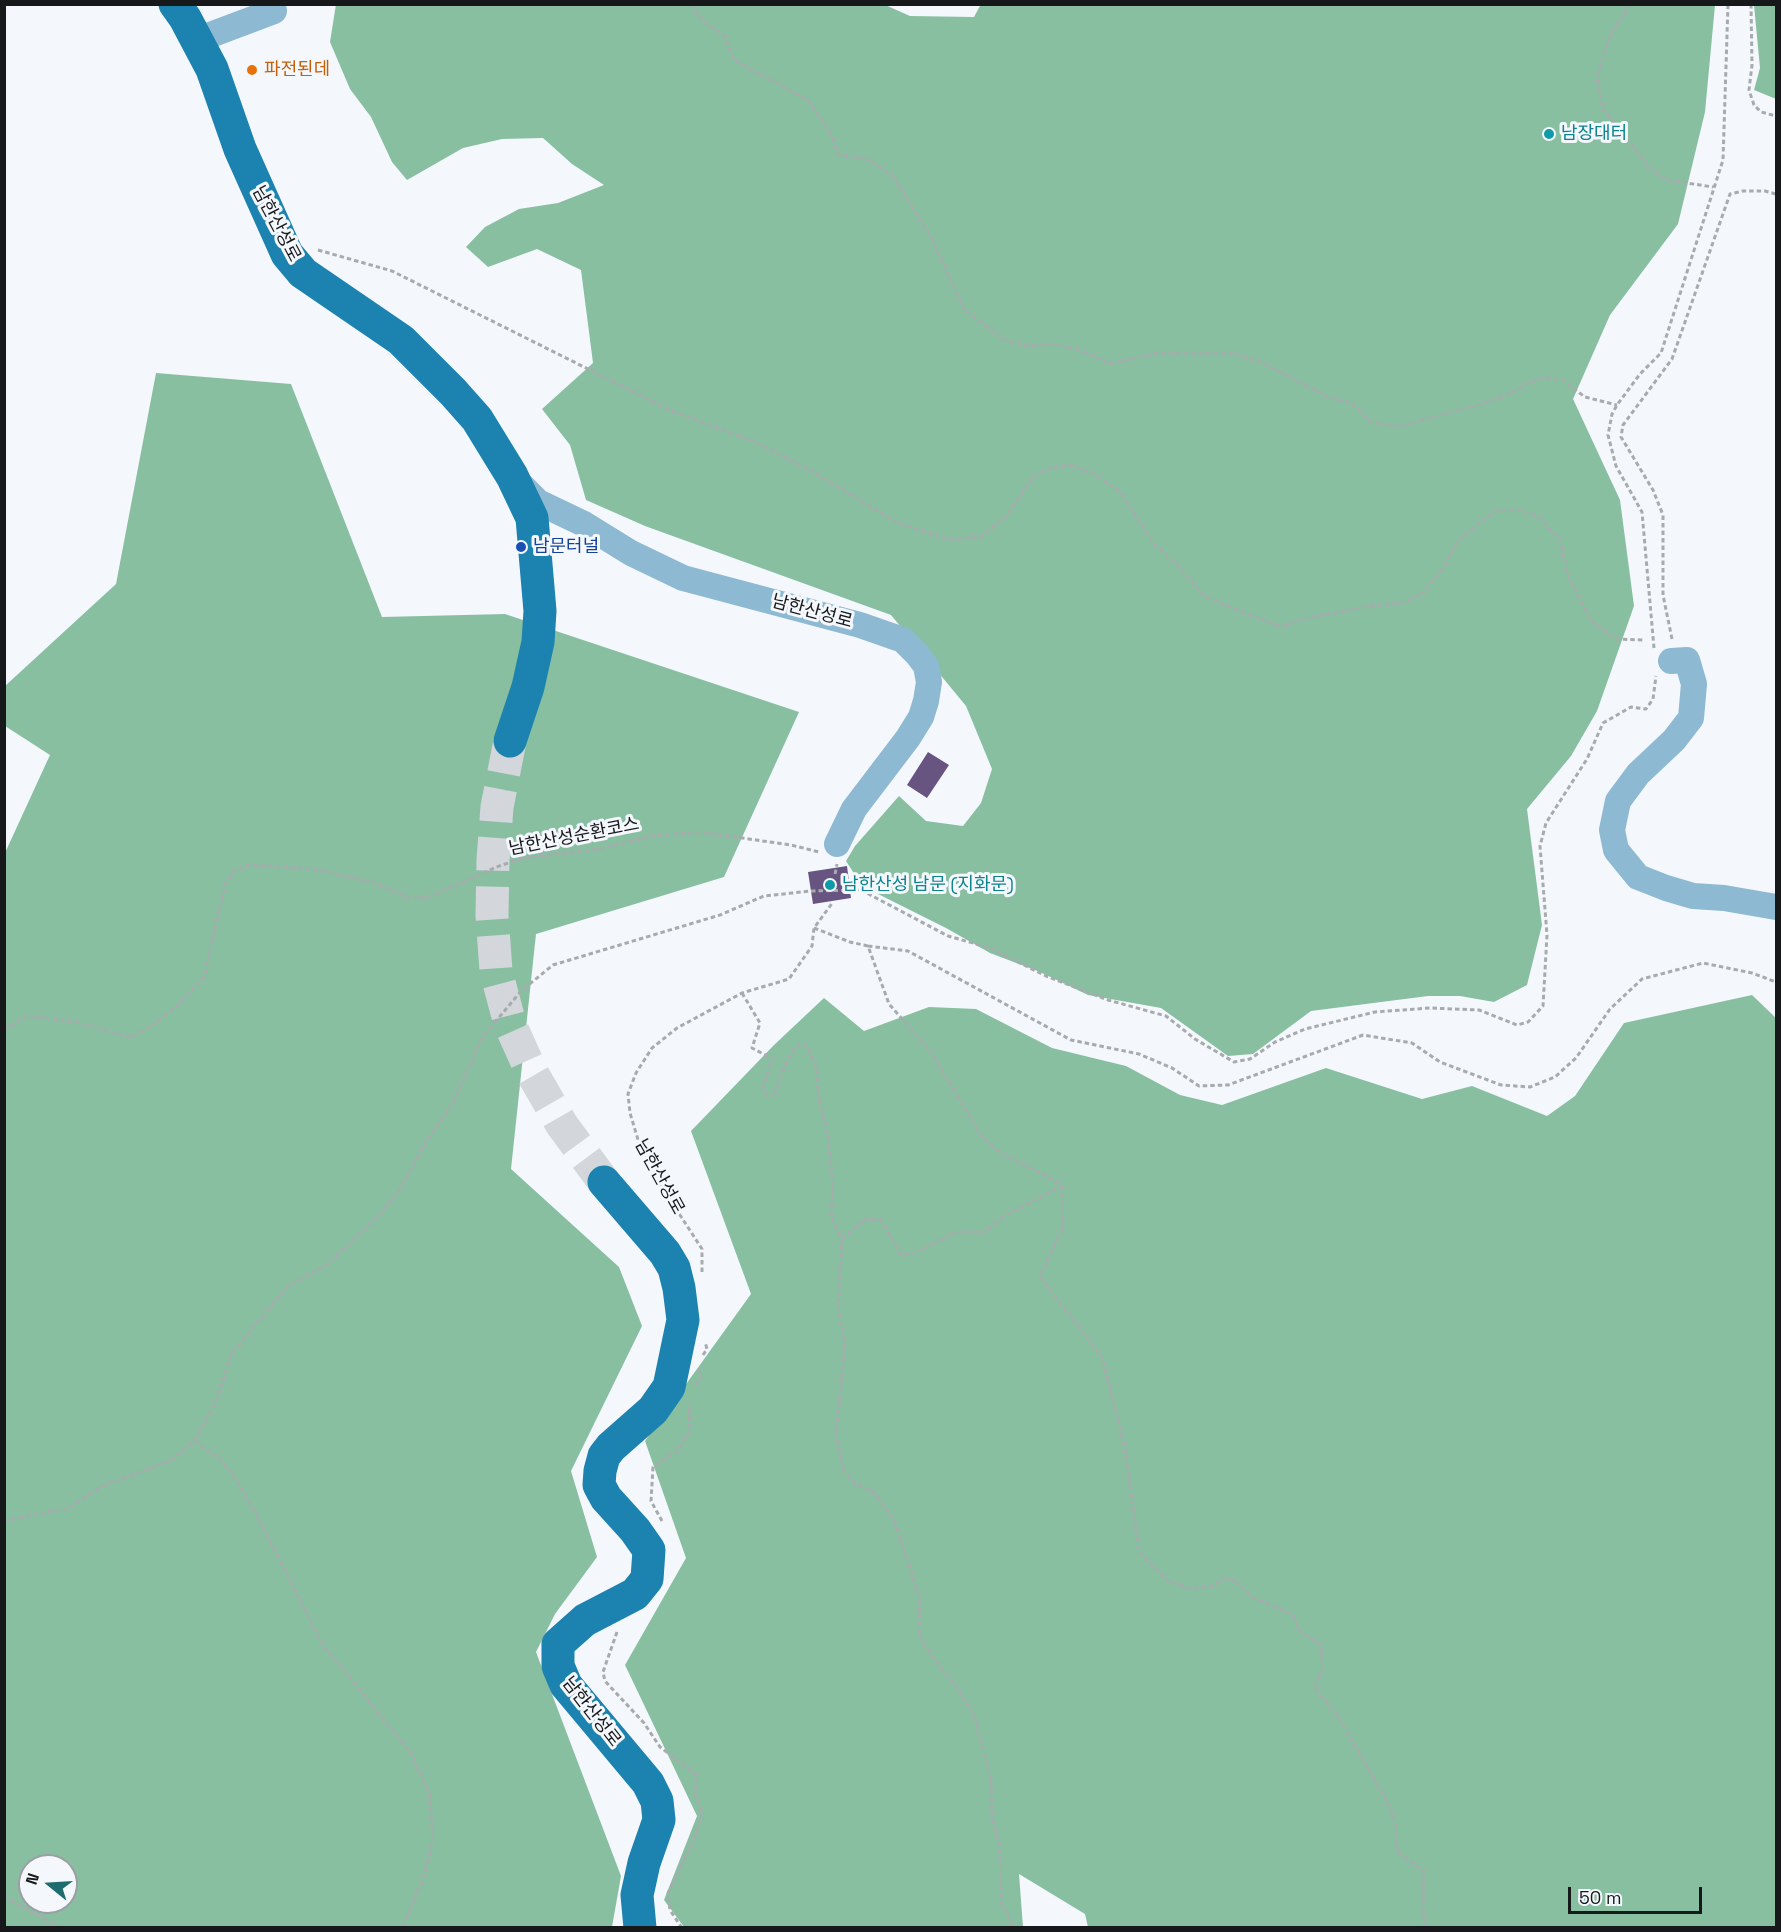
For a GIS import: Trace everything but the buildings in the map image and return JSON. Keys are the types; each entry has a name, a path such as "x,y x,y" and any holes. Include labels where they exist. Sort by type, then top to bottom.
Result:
{"main road":[{"name":"남한산성로","path":"175,4 212,69 256,188 287,254 303,273 408,347 477,419 512,476 532,518 540,611 538,642 528,687 510,741"},
{"name":"남한산성로","path":"604,1182 665,1253 674,1268 683,1320 669,1387 653,1410 610,1447 604,1456 600,1471 599,1485 606,1498 636,1530 649,1550 647,1579 635,1594 585,1620 558,1644 558,1666 566,1685 648,1783 657,1801 659,1820 644,1863 637,1895 640,1928"}],"lane":[{"path":"197,40 274,11 272,4"},
{"name":"남한산성로","path":"512,476 538,502 584,524 631,553 683,578 860,625 903,640 917,654 926,666 929,682 921,717 902,747 854,809 832,850"},
{"path":"1667,662 1694,684 1691,718 1674,740 1638,774 1618,801 1612,830 1616,850 1638,877 1666,888 1694,896 1724,898 1776,907"}],"path":[{"path":"691,4 703,22 725,36 734,60 808,100 832,135 838,154 870,160 893,176 932,239 964,309 1004,340 1028,346 1052,344 1081,350 1110,364 1158,353 1233,353 1263,363 1328,397 1351,403 1372,422 1397,427 1485,403 1512,393 1529,382 1546,378 1561,379 1585,397 1617,405"},
{"path":"1630,4 1609,38 1597,78 1603,109 1650,168 1667,180 1713,187"},
{"path":"1667,662 1642,512 1616,466 1608,435 1612,414 1617,405 1640,374 1661,353 1723,160 1728,4"},
{"path":"1751,4 1752,65 1749,90 1754,105 1761,112 1776,116"},
{"path":"4,1521 69,1508 102,1486 172,1460 194,1441 216,1402 232,1353 287,1287 325,1266 376,1219 401,1188 425,1143 453,1103 482,1038 521,991 553,965 720,915 764,896 811,891 861,890 948,936 990,948 1046,976 1108,1000 1166,1016 1195,1039 1234,1062 1250,1059 1275,1041 1305,1029 1375,1012 1430,1008 1479,1010 1517,1025 1528,1022 1543,1006 1547,935 1540,846 1546,823 1587,759 1603,723 1631,707 1646,710 1667,662 1672,642 1664,595 1663,515 1653,490 1621,437 1623,426 1672,359 1730,194 1754,191 1776,194"},
{"path":"345,256 392,271 672,411 753,441 896,522 950,540 980,537 1007,516 1033,477 1050,468 1070,465 1095,474 1120,492 1156,546 1178,565 1205,597 1281,627 1303,619 1370,606 1406,602 1423,593 1442,570 1457,542 1479,523 1496,511 1519,510 1538,516 1560,539 1568,576 1591,621 1616,639 1643,640"},
{"name":"남한산성순환코스","path":"4,1029 28,1016 77,1022 131,1038 154,1024 178,1005 204,977 225,885 234,871 249,865 313,869 375,883 411,899 431,896 499,866 524,858 600,849 652,836 700,832 832,850"},
{"path":"833,902 814,928 812,946 789,979 742,993 760,1023 752,1048 773,1059 763,1086 767,1097 774,1096 787,1060 799,1044 806,1045 816,1066 833,1186 831,1217 842,1239 838,1306 845,1344 836,1435 844,1471 855,1484 874,1492 895,1522 920,1599 919,1632 926,1648 955,1685 974,1715 991,1779 992,1816 1000,1846 1001,1902 1014,1928"},
{"path":"814,928 850,942 908,951 1071,1040 1139,1054 1172,1068 1199,1086 1228,1085 1363,1035 1412,1043 1440,1062 1501,1085 1530,1087 1555,1077 1576,1058 1610,1009 1642,979 1703,963 1752,973 1776,982"},
{"path":"868,946 889,1004 932,1053 981,1136 1002,1154 1062,1186"},
{"name":"남한산성로","path":"679,1288 701,1284 702,1249 656,1178 639,1143 630,1113 628,1094 636,1073 652,1048 677,1028 742,993"},
{"path":"842,1239 865,1219 881,1220 901,1256 916,1252 957,1232 984,1232 1006,1215 1062,1186"},
{"path":"1062,1186 1064,1227 1040,1276 1102,1357 1125,1449 1139,1552 1167,1580 1190,1589 1211,1586 1226,1578 1234,1580 1252,1597 1293,1615 1301,1633 1320,1644 1323,1670 1314,1688 1335,1712 1387,1801 1396,1823 1397,1852 1424,1871 1425,1928"},
{"path":"692,1392 701,1377 698,1362 707,1349 704,1335"},
{"path":"664,1531 651,1501 653,1467 678,1450 690,1430 688,1397"},
{"path":"194,1441 221,1460 234,1476 323,1645 411,1753 429,1792 433,1838 424,1877 402,1928"},
{"path":"616,1635 603,1672 605,1680 644,1723 660,1747 698,1774 695,1794 702,1812 695,1837 668,1893 670,1910 682,1928"},
{"path":"4,1897 62,1928"}],"green space":[{"path":"336,4 883,4 910,16 974,17 981,4 1715,5 1705,112 1678,224 1610,315 1573,399 1620,500 1634,606 1597,711 1571,756 1527,809 1542,925 1527,985 1494,1002 1460,996 1428,996 1311,1011 1253,1054 1228,1056 1161,1008 1088,995 1040,972 990,953 862,886 846,861 855,846 899,796 926,821 963,826 981,803 992,769 966,706 891,615 645,526 586,500 570,445 542,409 593,363 581,270 537,249 488,267 466,247 485,227 519,209 558,203 604,185 572,164 543,138 502,139 463,148 407,180 392,162 371,117 350,89 330,42"},
{"path":"1754,5 1776,5 1776,99 1754,90 1760,68"},
{"path":"156,373 291,384 382,617 505,614 799,712 724,877 536,934 511,1169 619,1267 642,1326 571,1471 597,1557 555,1614 536,1652 621,1876 612,1927 5,1928 4,855 50,755 5,726 5,686 116,584"},
{"path":"1752,995 1776,1018 1776,1927 1088,1927 1085,1914 1019,1874 1023,1927 684,1927 664,1900 697,1816 625,1665 686,1558 645,1441 751,1294 691,1131 774,1045 824,998 864,1031 929,1007 976,1009 1052,1048 1126,1066 1180,1095 1222,1105 1326,1068 1422,1099 1472,1086 1547,1116 1575,1096 1624,1023"}],"tunnel":[{"path":"510,741 497,807 493,860 492,915 496,971 510,1024 531,1071 562,1125 604,1182"}],"place":[{"name":"파전된데","path":"252,70"},
{"name":"남장대터","path":"1549,134"},
{"name":"남문터널","path":"521,547"},
{"name":"남한산성 남문 (지화문)","path":"830,885"}]}
